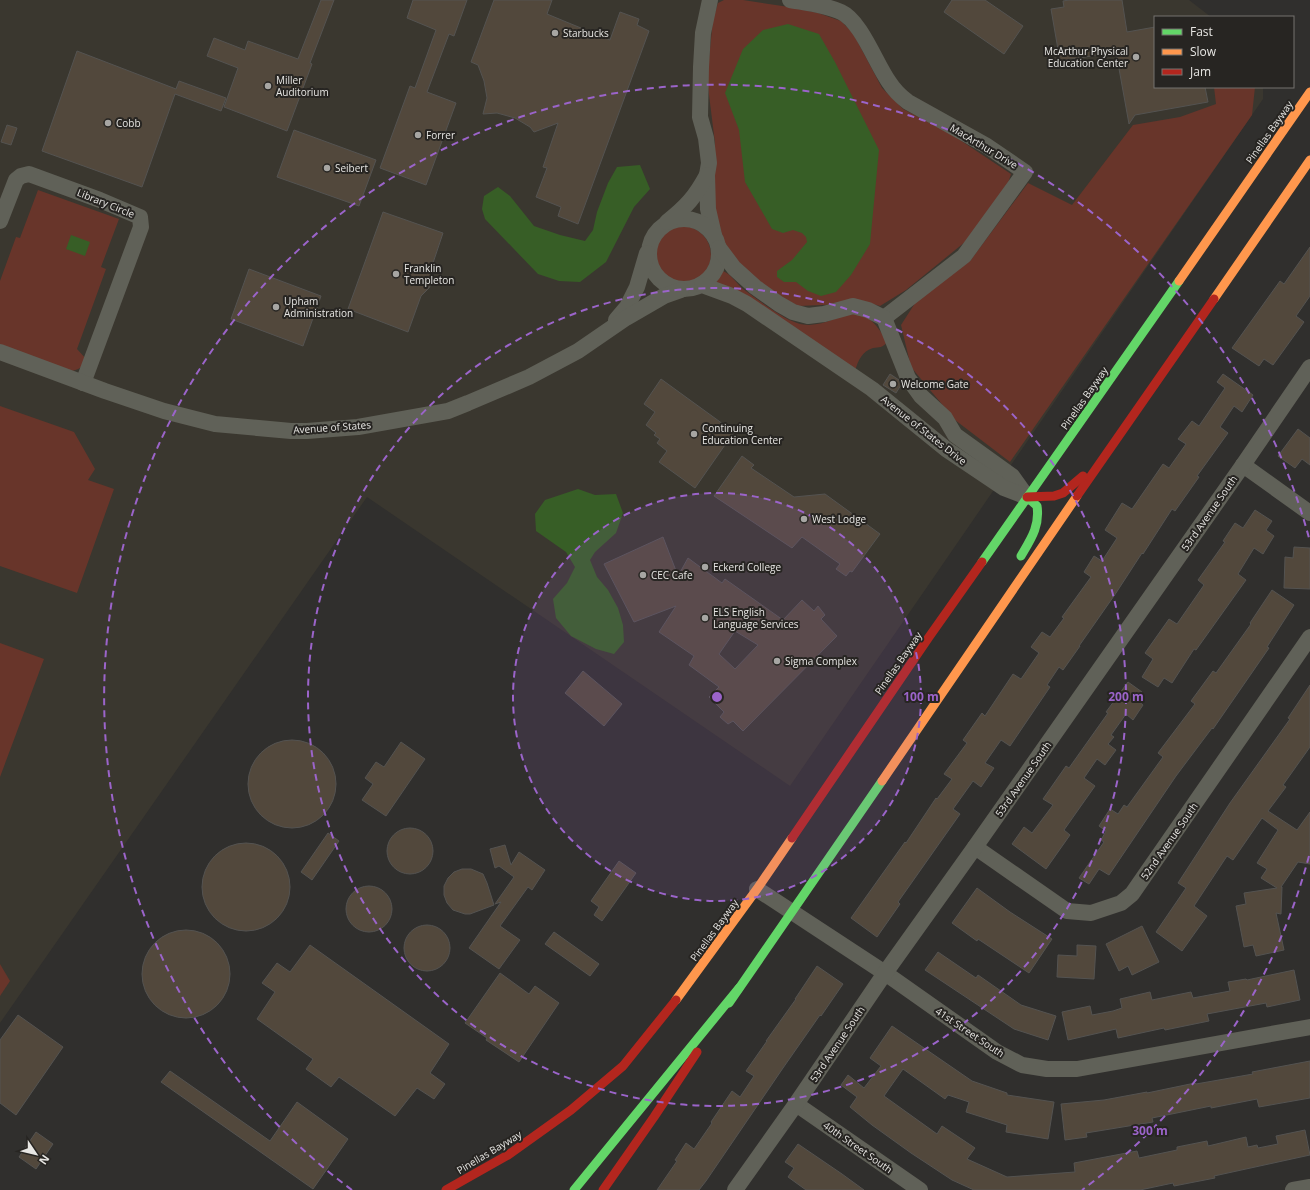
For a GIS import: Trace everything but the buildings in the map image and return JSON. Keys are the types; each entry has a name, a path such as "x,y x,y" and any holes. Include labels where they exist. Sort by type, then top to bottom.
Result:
{"main road":[{"name":"Pinellas Bayway","path":"446,1190 508,1155 571,1110 623,1066 674,1003 757,889 860,737 1154,318 1310,92"},
{"path":"603,1190 654,1117 739,988 1310,160"},
{"path":"1027,498 1054,496 1063,493 1078,482 1111,448"},
{"path":"1014,567 1034,534 1038,514 1037,506 1027,498"},
{"path":"959,669 980,623 988,610"},
{"path":"574,1190 739,988"}],"street":[{"path":"707,175 699,191 689,204 654,234 649,248 649,260 654,273 663,283 681,290 702,285 713,274 718,262 716,241 708,209 707,175 709,163 706,138 700,117 700,67 703,33 710,0"},
{"name":"MacArthur Drive","path":"790,0 824,6 842,12 854,23 888,82 898,94 908,102 987,146 1025,172 964,256 884,318"},
{"name":"Library Circle","path":"0,221 16,180 21,176 28,174 100,200 140,217 141,227 83,383"},
{"path":"665,224 678,219 691,219 704,225 734,268 755,287 793,312 808,316 824,314 853,306 868,310 884,318"},
{"name":"Avenue of States","path":"608,331 627,308 637,287 649,248"},
{"name":"Avenue of States Drive","path":"702,285 732,296 747,304 872,390 946,449 1004,488 1027,498"},
{"name":"Avenue of States","path":"0,352 164,412 215,424 291,431 358,427 448,411 468,403 535,374 578,351 664,296 681,290"},
{"name":"Avenue of States Drive","path":"884,318 908,378 921,396 945,418 955,435 1012,476 1027,498"},
{"name":"53rd Avenue South","path":"735,1190 796,1104 885,973 1243,465 1310,367"},
{"path":"1243,465 1310,513"},
{"name":"52nd Avenue South","path":"975,847 1067,911 1091,914 1121,903 1132,894 1310,637"},
{"name":"41st Street South","path":"757,889 885,973 997,1052 1022,1065 1077,1070 1310,1027"},
{"name":"40th Street South","path":"796,1104 920,1190"},
{"path":"1293,1190 1310,1187"}],"shaded area":[{"name":"Eckerd College","path":"0,0 1189,0 1210,16 1154,16 1154,88 1263,88 1263,99 790,786 367,497 0,1023"},
{"path":"724,0 743,0 789,7 818,13 841,21 853,33 882,88 903,109 948,132 1011,174 1005,193 965,242 906,290 880,306 869,303 798,306 767,289 739,265 721,238 714,210 713,192 715,143 707,79 713,19 718,3"},
{"path":"788,24 819,34 835,62 879,150 870,244 851,275 836,292 821,296 808,291 796,282 784,282 777,277 777,271 792,260 807,242 806,237 802,233 793,230 783,233 772,229 745,182 739,130 725,93 743,49 763,30"},
{"path":"1214,88 1255,88 1252,115 1010,462 955,420 911,367 901,325 919,297 970,261 1028,183 1072,205 1133,125 1180,117 1216,104"},
{"path":"640,165 650,189 634,207 606,262 580,282 559,281 538,274 485,219 482,209 484,196 498,187 510,196 534,226 560,235 585,241 593,230 597,212 608,183 617,167"},
{"path":"38,190 119,219 101,267 106,269 77,349 87,360 84,365 74,371 0,345 0,281 16,237 20,238"},
{"path":"682,226 698,231 706,239 711,255 706,271 698,279 682,284 666,279 658,271 653,255 658,239 666,231"},
{"path":"71,235 90,242 85,256 66,249"},
{"path":"723,271 731,276 743,289 769,308 791,321 810,325 855,314 865,317 876,325 887,342 882,346 866,351 859,360 855,371 715,284"},
{"path":"0,406 74,432 95,469 88,480 114,489 77,593 0,566"},
{"path":"578,489 595,495 616,494 623,513 616,533 595,552 590,560 597,577 608,590 618,608 623,625 624,642 614,654 596,649 571,636 556,618 553,599 567,583 575,567 566,552 536,531 535,514 545,500"},
{"path":"0,643 44,659 0,777"},
{"path":"0,964 10,981 0,996"}],"traffic: fast":[{"path":"982,562 1179,281"},
{"path":"1021,556 1034,532 1038,513 1037,506 1027,497"},
{"path":"729,1003 882,781"},
{"path":"574,1190 739,988"}],"traffic: slow":[{"path":"1179,281 1310,92"},
{"path":"1214,299 1310,160"},
{"path":"882,781 1077,496"},
{"path":"676,1000 757,889 792,838"}],"traffic: jam":[{"path":"1077,496 1214,299"},
{"path":"1027,497 1054,496 1063,493 1083,476"},
{"path":"792,838 982,562"},
{"path":"446,1190 508,1155 571,1110 623,1066 676,1000"},
{"path":"603,1190 697,1052"}],"place":[{"name":"Starbucks","path":"555,33"},
{"name":"McArthur Physical Education Center","path":"1136,57"},
{"name":"Miller Auditorium","path":"268,86"},
{"name":"Cobb","path":"108,123"},
{"name":"Forrer","path":"418,135"},
{"name":"Seibert","path":"327,168"},
{"name":"Franklin Templeton","path":"396,274"},
{"name":"Upham Administration","path":"276,307"},
{"name":"Welcome Gate","path":"893,384"},
{"name":"Continuing Education Center","path":"694,434"},
{"name":"West Lodge","path":"804,519"},
{"name":"Eckerd College","path":"705,567"},
{"name":"CEC Cafe","path":"643,575"},
{"name":"ELS English Language Services","path":"705,618"},
{"name":"Sigma Complex","path":"777,661"}]}
